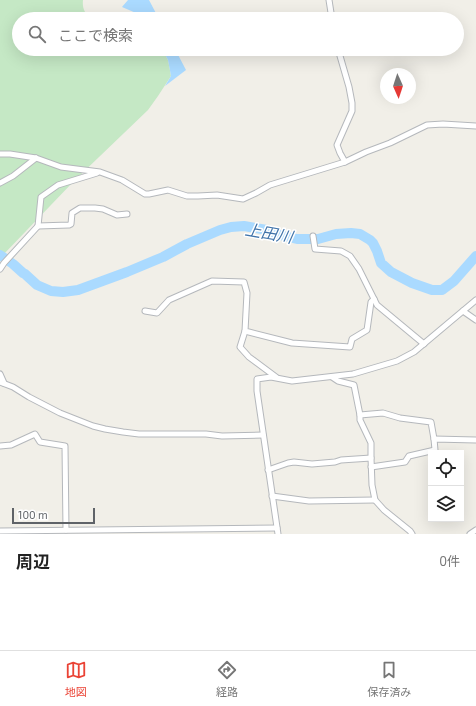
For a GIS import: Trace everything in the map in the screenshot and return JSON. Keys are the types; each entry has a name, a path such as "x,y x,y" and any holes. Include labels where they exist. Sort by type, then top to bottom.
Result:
{"street":[{"path":"329,0 331,12"},
{"path":"340,56 352,103 352,111 338,145 345,162"},
{"path":"0,154 36,158 61,168 100,172 122,180 145,194 168,190 187,196 217,195 243,198 270,185 345,162 427,125 443,124 476,126"},
{"path":"0,183 36,158"},
{"path":"0,269 4,262 38,226 41,197 58,185 100,172"},
{"path":"38,226 69,225 71,224 72,213 80,208 103,209 117,215 127,214"},
{"path":"313,236 315,249 341,251 350,256 359,269 377,305 424,344"},
{"path":"145,311 157,313 169,300 212,281 244,282 248,293 245,331 240,347 249,357 278,379"},
{"path":"245,331 292,343 350,347 352,339 367,330 371,302 374,299"},
{"path":"0,531 277,531 257,391 257,379 271,377 292,381 332,377 353,374 397,361 414,352 476,300"},
{"path":"463,310 476,320"},
{"path":"0,374 2,382 41,404 93,426 105,429 139,434 206,434 222,436 263,435"},
{"path":"332,377 338,381 354,385 360,420 371,443 372,485 375,500 384,510 412,534"},
{"path":"360,415 383,413 400,418 431,422 435,450 409,456 405,462 372,467"},
{"path":"0,446 11,445 36,434 40,442 65,446 66,530"},
{"path":"434,439 476,440"},
{"path":"268,470 294,462 312,464 372,458"},
{"path":"272,496 309,501 375,500"},
{"path":"470,534 476,530"}],"green space":[{"path":"0,0 83,0 85,12 12,12 12,56 166,56 171,76 148,110 74,181 0,257"}],"water":[{"path":"128,0 149,0 155,12 134,12 122,7"},
{"path":"166,56 179,56 186,70 165,86 171,76"}],"waterway":[{"name":"上田川","path":"0,255 37,285 51,291 63,292 78,290 127,272 163,257 187,244 231,227 244,226 267,230 297,239 318,239 336,234 360,234 373,243 381,263 391,272 412,283 432,290 442,290 454,281 476,256"}]}
